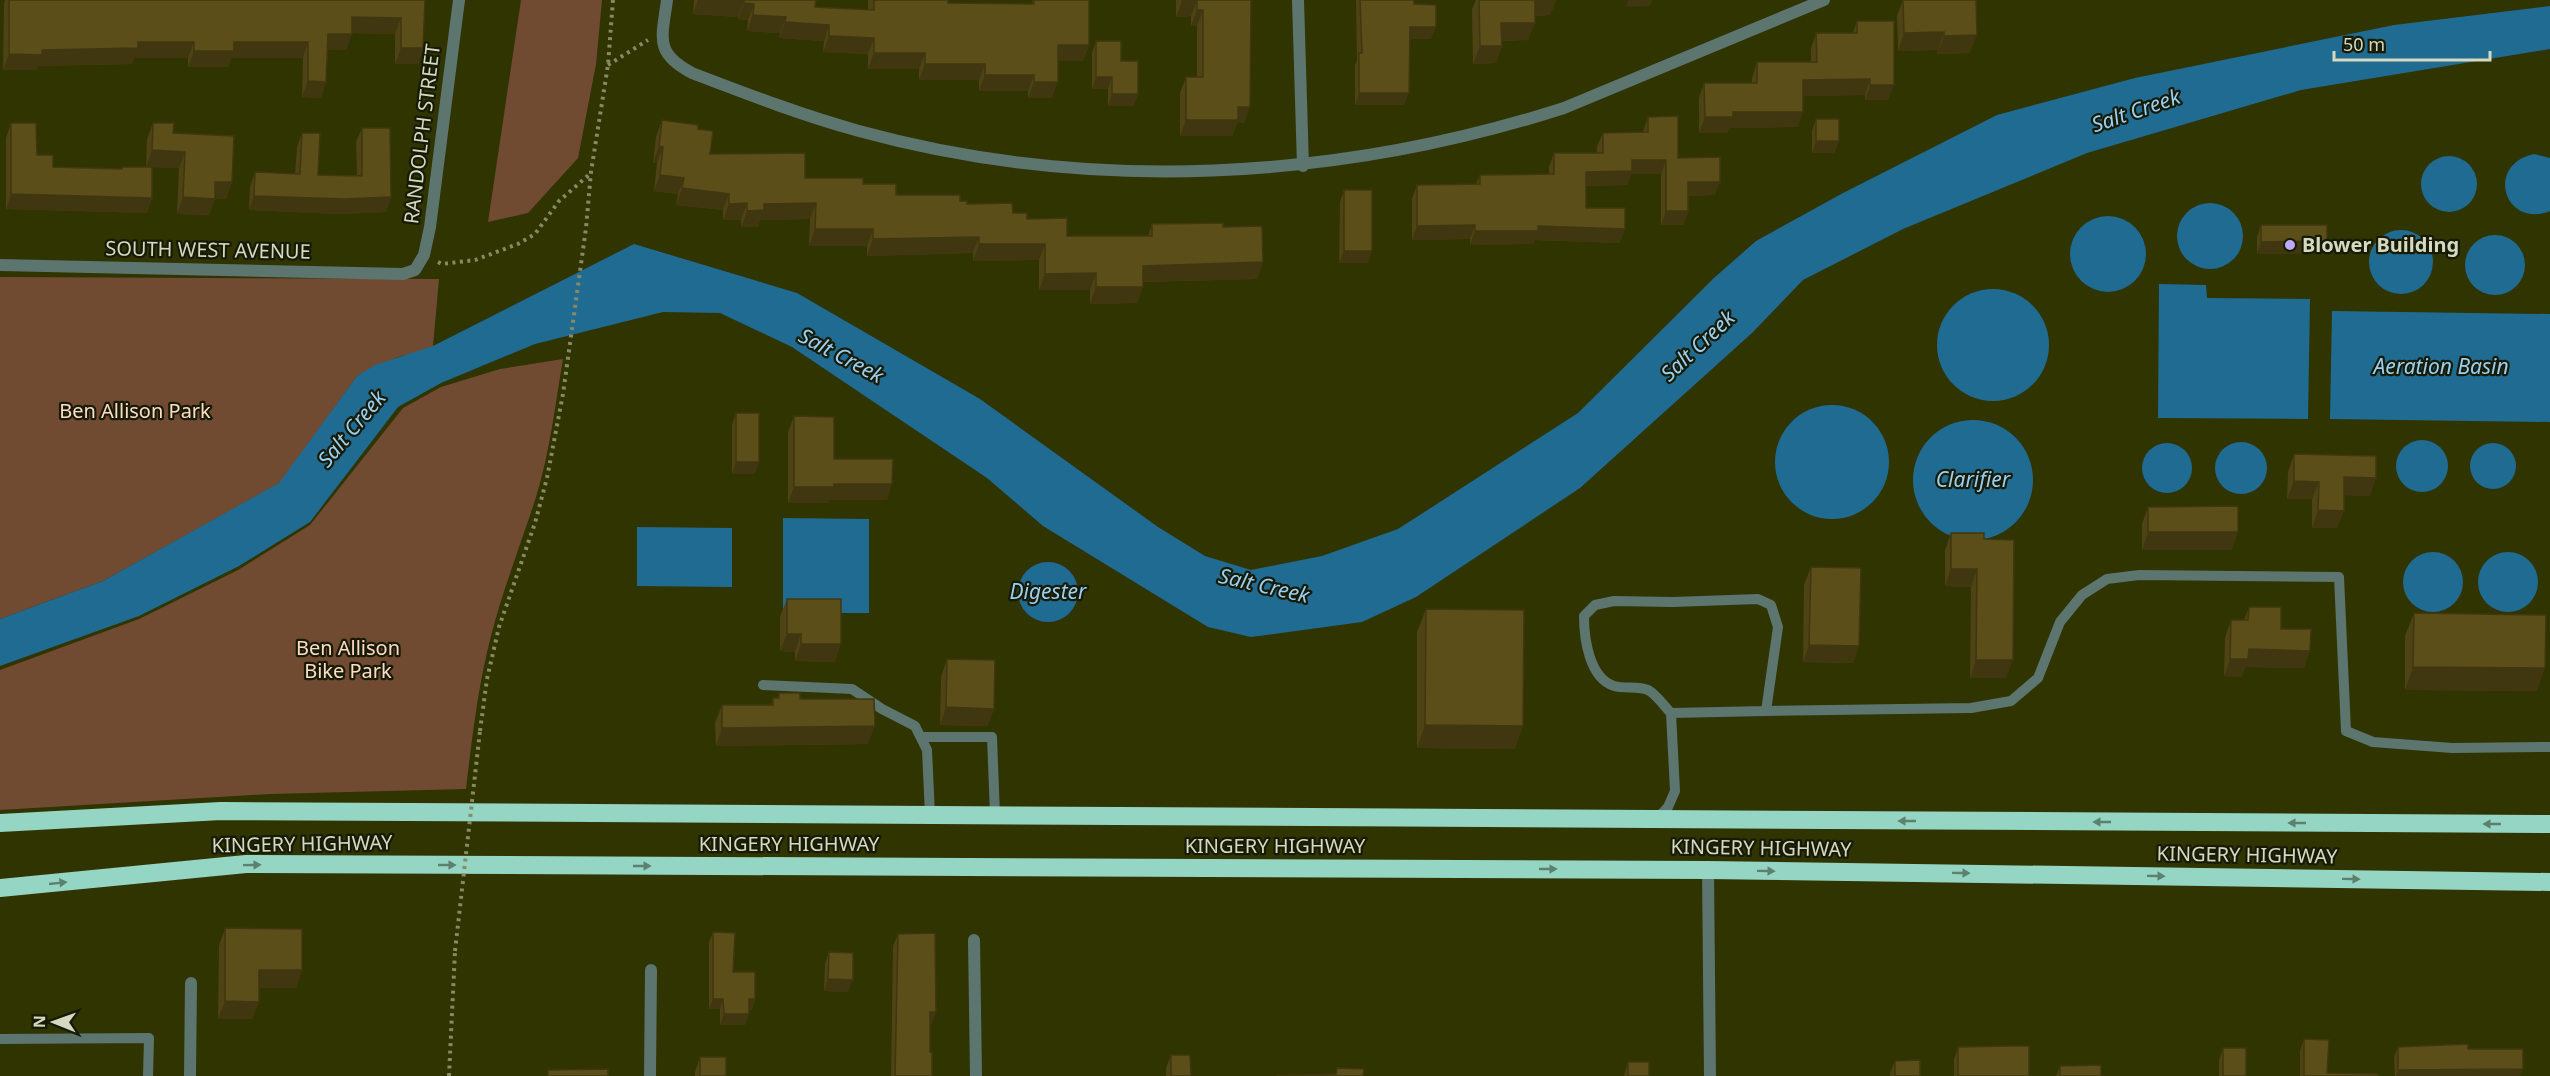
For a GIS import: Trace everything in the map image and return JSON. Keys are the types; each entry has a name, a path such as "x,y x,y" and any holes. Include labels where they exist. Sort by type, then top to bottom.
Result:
{"highway":[{"name":"KINGERY HIGHWAY","path":"0,823 221,811 2550,824"},
{"name":"KINGERY HIGHWAY","path":"0,888 246,864 1708,870 2550,882"}],"street":[{"name":"RANDOLPH STREET","path":"415,270 424,255 430,226 459,0"},
{"path":"667,0 663,30 664,51 675,64 692,73 820,120 903,141 976,155 1082,168 1133,171 1214,171 1303,166 1446,141 1564,108 1824,0"},
{"path":"1298,0 1303,166"},
{"name":"SOUTH WEST AVENUE","path":"0,265 404,274 415,270"},
{"path":"1708,870 1710,1076"},
{"path":"974,940 976,1076"},
{"path":"650,1076 651,970"},
{"path":"190,1076 192,983"}],"lane":[{"path":"1671,713 1971,708 2011,701 2037,678 2060,622 2082,595 2107,579 2139,575 2339,577 2346,731 2373,742 2451,748 2550,747"},
{"path":"1657,819 1668,807 1675,791 1671,713 1648,690 1613,686 1600,677 1588,650 1584,632 1584,616 1595,605 1633,600 1673,602 1758,599 1771,605 1778,627 1766,711"},
{"path":"763,685 852,689 882,710 915,726 927,750 930,815"},
{"path":"921,737 993,737 995,815"},
{"path":"0,1039 149,1038 148,1076"}],"path":[{"path":"449,1076 455,951 487,679 499,627 535,523 547,478 563,394 586,228 591,172 609,65 613,0"},
{"path":"609,65 663,30"},
{"path":"424,255 442,264 454,263 498,253 518,244 535,234 559,201 591,172"}],"green space":[{"path":"521,0 602,0 596,64 578,158 528,213 488,222"},
{"name":"Ben Allison Park","path":"0,277 439,279 433,346 417,353 398,357 357,376 280,483 103,581 0,619"},
{"name":"Ben Allison Bike Park","path":"563,359 541,480 501,601 486,655 466,789 270,794 0,810 0,670 139,619 238,570 310,525 403,408 441,387 500,369"}],"water":[{"name":"Salt Creek","path":"2550,6 2550,49 2301,90 2087,153 1903,229 1803,280 1752,333 1580,488 1416,597 1362,622 1251,637 1208,627 1043,526 987,478 792,347 720,313 663,312 535,344 441,383 398,407 310,522 239,566 139,616 0,666 0,619 103,581 279,483 357,376 375,365 433,346 634,244 797,293 980,399 1158,527 1205,556 1251,570 1322,556 1398,529 1578,413 1714,278 1756,241 1843,193 1997,115 2135,78 2394,25"},
{"path":"2534,154 2550,158 2550,211 2534,214 2521,211 2512,204 2506,193 2505,182 2509,170 2518,160"},
{"path":"2443,156 2455,156 2465,160 2473,168 2477,184 2473,200 2465,208 2455,212 2443,212 2433,208 2425,200 2421,190 2421,178 2425,168 2433,160"},
{"path":"2210,203 2223,205 2238,218 2243,236 2241,249 2228,264 2210,269 2197,267 2182,254 2177,236 2179,223 2192,208"},
{"path":"2116,216 2129,222 2140,233 2146,246 2144,269 2129,286 2116,292 2100,292 2087,286 2072,269 2070,246 2076,233 2093,218"},
{"path":"2401,230 2419,236 2427,244 2433,262 2427,280 2419,288 2401,294 2383,288 2375,280 2369,262 2375,244 2383,236"},
{"path":"2489,235 2501,235 2512,240 2520,248 2525,265 2523,277 2512,290 2501,295 2489,295 2478,290 2470,282 2465,271 2465,259 2470,248 2478,240"},
{"path":"2159,284 2206,285 2207,298 2310,299 2308,419 2158,418"},
{"path":"1993,289 2015,293 2033,305 2045,323 2049,345 2045,367 2033,385 2015,397 1993,401 1971,397 1953,385 1941,367 1937,345 1941,323 1953,305 1971,293"},
{"name":"Aeration Basin","path":"2332,311 2550,314 2550,422 2330,419"},
{"name":"Clarifier","path":"1832,405 1854,409 1873,421 1885,440 1889,462 1885,484 1873,503 1854,515 1832,519 1810,515 1791,503 1779,484 1775,462 1779,440 1791,421 1810,409"},
{"name":"Clarifier","path":"1973,420 1996,425 2015,438 2028,457 2033,480 2028,503 2015,522 1996,535 1973,540 1950,535 1931,522 1918,503 1913,480 1918,457 1931,438 1950,425"},
{"path":"2417,440 2427,440 2436,444 2444,452 2448,466 2444,480 2436,488 2427,492 2417,492 2408,488 2400,480 2396,471 2396,461 2400,452 2408,444"},
{"path":"2236,442 2246,442 2260,449 2267,468 2260,487 2246,494 2236,494 2226,490 2219,483 2215,473 2215,463 2219,453 2226,446"},
{"path":"2162,443 2172,443 2185,450 2192,463 2192,473 2185,486 2172,493 2162,493 2153,489 2146,482 2142,473 2142,463 2146,454 2153,447"},
{"path":"2493,443 2509,450 2516,466 2509,482 2493,489 2477,482 2470,466 2477,450"},
{"path":"783,518 869,519 869,613 783,613"},
{"path":"637,527 732,528 732,587 637,586"},
{"path":"2427,552 2439,552 2450,557 2458,565 2463,582 2461,594 2450,607 2439,612 2427,612 2416,607 2408,599 2403,588 2403,576 2408,565 2416,557"},
{"path":"2502,552 2514,552 2525,557 2533,565 2538,582 2536,594 2525,607 2514,612 2502,612 2491,607 2483,599 2478,588 2478,576 2483,565 2491,557"},
{"name":"Digester","path":"1042,562 1054,562 1065,567 1073,575 1078,592 1076,604 1065,617 1054,622 1042,622 1031,617 1023,609 1018,598 1018,586 1023,575 1031,567"}],"building":[{"path":"9,0 425,0 423,48 401,48 401,18 352,17 352,34 328,34 326,82 308,81 308,42 234,42 234,51 194,51 194,42 138,42 138,48 42,50 42,55 9,54"},
{"path":"732,0 816,0 815,7 874,10 874,0 948,0 948,3 1034,4 1034,0 1089,0 1089,45 1058,45 1058,82 1034,82 1034,75 985,75 985,64 925,64 925,53 874,53 874,38 829,36 829,25 785,22 786,17 753,15 754,4"},
{"path":"1182,0 1251,0 1250,107 1238,107 1238,120 1186,120 1186,77 1203,77 1203,10 1197,10 1197,1"},
{"path":"1360,0 1414,0 1414,4 1436,5 1436,27 1410,27 1409,93 1359,93 1359,53 1362,53"},
{"path":"1479,0 1535,0 1535,23 1501,23 1502,46 1480,46"},
{"path":"1903,0 1976,0 1977,35 1944,36 1944,32 1904,33"},
{"path":"1857,21 1894,21 1894,85 1870,85 1870,79 1803,80 1803,112 1733,112 1733,117 1705,117 1704,83 1757,83 1757,62 1817,62 1816,33 1857,33"},
{"path":"1096,41 1121,41 1121,61 1138,61 1138,94 1112,94 1112,77 1096,77"},
{"path":"1678,116 1678,158 1720,157 1720,182 1688,182 1688,211 1666,211 1666,160 1632,160 1632,171 1586,172 1586,208 1625,208 1625,229 1538,226 1538,231 1475,231 1475,225 1417,226 1417,185 1480,184 1480,175 1554,174 1554,153 1603,153 1603,133 1648,132 1648,117"},
{"path":"1816,119 1839,119 1839,141 1816,141"},
{"path":"662,120 698,125 698,129 713,131 710,154 805,153 805,178 863,178 863,184 896,184 896,195 960,195 960,201 967,201 967,204 1012,203 1013,213 1027,213 1027,219 1067,218 1067,236 1152,236 1152,224 1223,223 1223,227 1262,226 1263,262 1143,266 1143,287 1096,287 1096,273 1045,274 1045,244 979,244 979,237 873,239 873,229 815,229 816,203 764,204 764,210 747,211 747,203 729,204 729,194 682,188 684,178 660,175 663,147 659,146"},
{"path":"11,123 36,123 37,155 53,155 53,167 122,169 122,167 152,167 152,198 11,194"},
{"path":"153,123 174,123 173,133 234,136 232,182 215,182 215,199 183,197 185,152 152,150"},
{"path":"362,128 390,128 391,197 344,199 254,196 255,172 300,174 302,133 320,133 318,175 362,176"},
{"path":"1344,190 1372,190 1372,251 1344,251"},
{"path":"2261,225 2327,225 2327,241 2261,242"},
{"path":"736,413 759,413 759,462 736,462"},
{"path":"794,416 834,417 834,459 893,459 892,484 794,487"},
{"path":"2294,454 2376,456 2376,478 2344,477 2344,511 2318,510 2319,482 2294,481"},
{"path":"2238,506 2238,532 2148,532 2148,507"},
{"path":"1951,533 1984,533 1984,539 2014,540 2013,660 1976,660 1977,569 1951,569"},
{"path":"1811,567 1861,568 1859,646 1809,645"},
{"path":"787,599 841,599 841,644 801,644 801,634 787,634"},
{"path":"2249,607 2281,607 2281,629 2311,629 2310,651 2249,649 2248,659 2230,659 2231,620 2248,620"},
{"path":"1426,609 1524,610 1523,726 1425,725"},
{"path":"2414,613 2546,615 2545,668 2413,667"},
{"path":"947,659 995,660 994,709 946,707"},
{"path":"779,693 800,693 800,699 874,699 875,726 722,728 722,705 773,705 773,698 779,698"},
{"path":"225,928 302,929 302,970 259,970 259,1002 225,1001"},
{"path":"713,932 735,933 733,972 755,972 755,999 749,999 749,1014 724,1014 723,999 713,999"},
{"path":"935,933 936,1012 930,1012 932,1076 895,1076 898,934"},
{"path":"829,952 853,953 853,980 828,979"},
{"path":"2304,1039 2329,1040 2327,1073 2378,1074 2378,1076 2304,1076"},
{"path":"2468,1044 2468,1049 2523,1049 2523,1069 2398,1070 2398,1047"},
{"path":"2029,1046 2029,1076 1958,1076 1958,1047"},
{"path":"2223,1048 2246,1048 2246,1076 2223,1076"},
{"path":"1171,1055 1190,1055 1191,1076 1171,1076"},
{"path":"700,1057 726,1057 726,1076 700,1076"},
{"path":"1920,1060 1920,1076 1895,1076 1895,1061"},
{"path":"1628,1062 1649,1062 1649,1076 1628,1076"},
{"path":"2101,1065 2101,1076 2060,1076 2060,1066"},
{"path":"1337,1068 1364,1069 1363,1076 1276,1076 1336,1074"},
{"path":"608,1069 608,1076 548,1076 548,1070"}],"place":[{"name":"Blower Building","path":"2290,245"}]}
